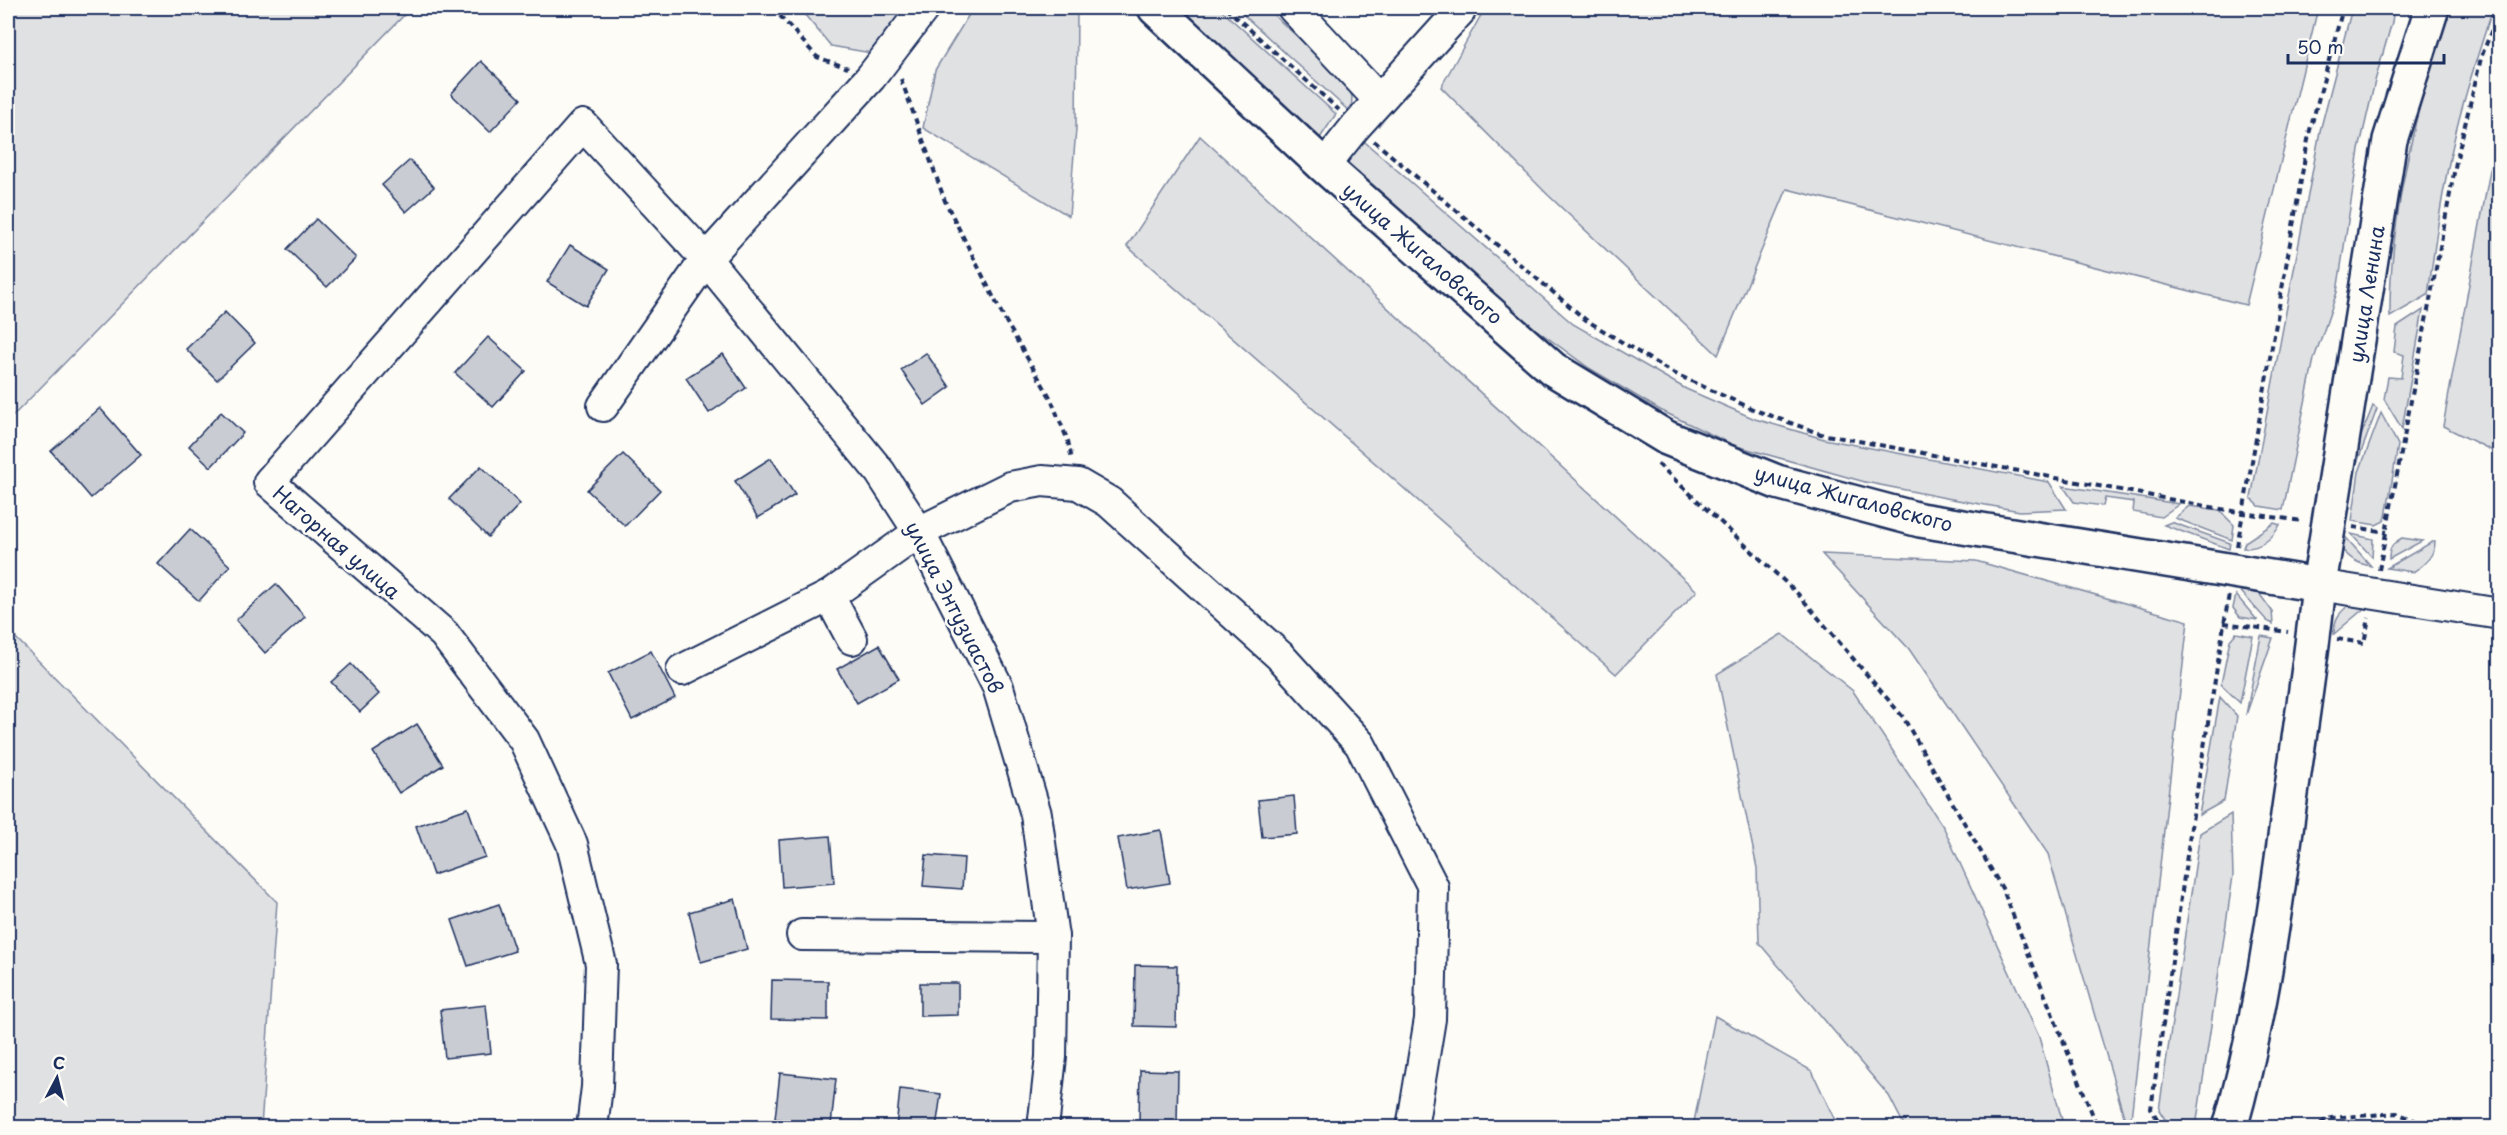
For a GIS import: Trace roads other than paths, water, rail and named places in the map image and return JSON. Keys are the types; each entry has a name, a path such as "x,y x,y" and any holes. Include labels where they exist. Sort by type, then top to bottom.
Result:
{"main road":[{"name":"улица Жигаловского","path":"1155,8 1324,166 1553,369 1667,438 1777,482 1920,520 2319,585"},
{"name":"улица Ленина","path":"2230,1128 2240,1093 2278,890 2313,644 2319,585 2390,140 2432,8"}],"street":[{"path":"603,406 706,258 871,77 924,8"},
{"path":"1324,166 1356,126 1461,8"},
{"path":"1298,9 1379,100"},
{"name":"Нагорная улица","path":"592,1128 597,1087 601,964 572,844 524,740 444,634 269,482 583,125 706,258"},
{"name":"улица Энтузиастов","path":"706,258 880,472 918,532 998,687 1036,814 1053,937 1051,1057 1043,1128"},
{"path":"682,670 829,596 918,532 1010,487 1042,481 1078,484 1109,502 1280,656 1360,744 1433,887 1430,1020 1412,1128"},
{"name":"улица Жигаловского","path":"2319,585 2499,614"},
{"path":"829,596 852,639"},
{"path":"802,935 1053,937"}]}
